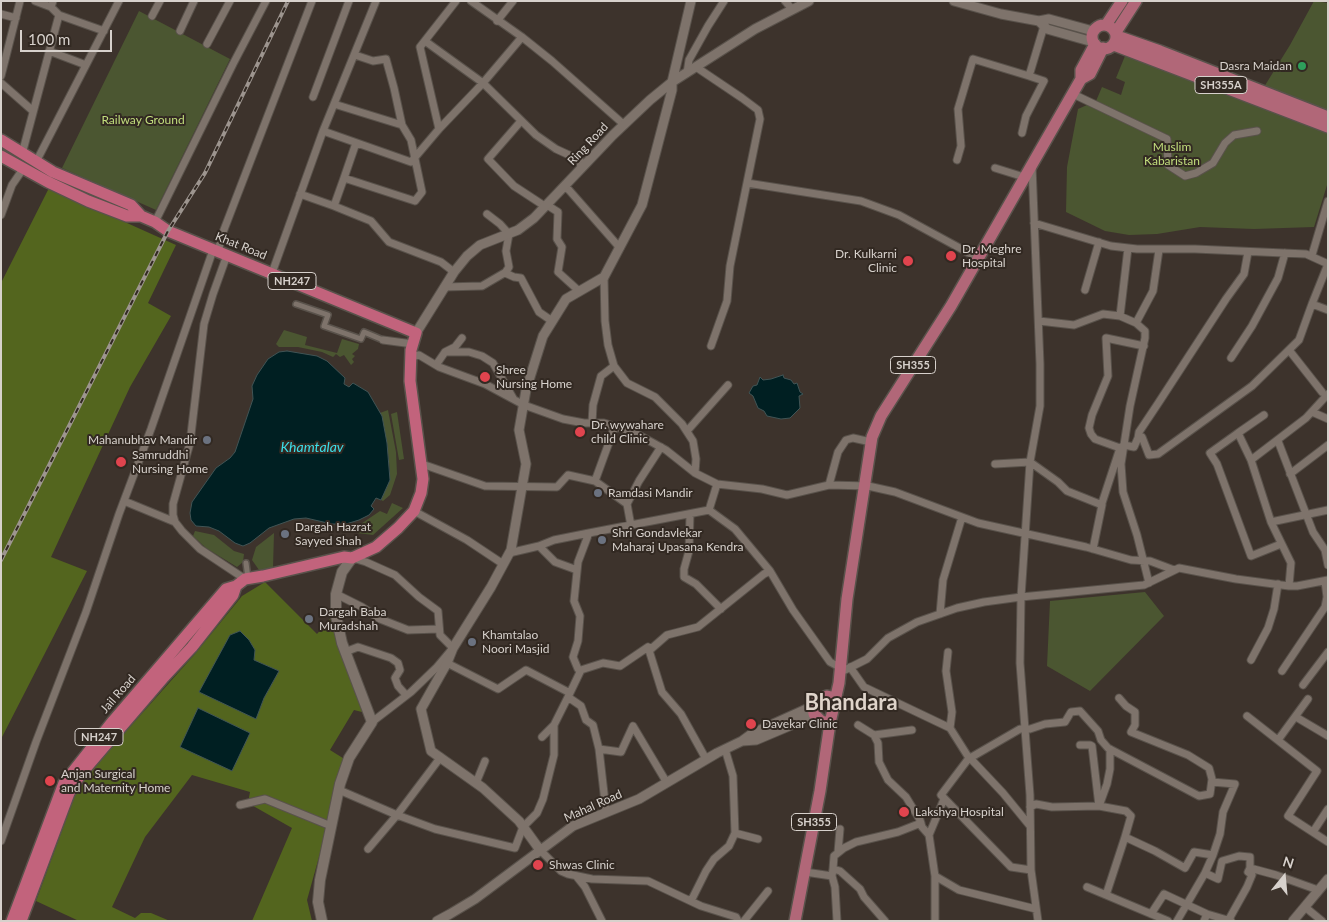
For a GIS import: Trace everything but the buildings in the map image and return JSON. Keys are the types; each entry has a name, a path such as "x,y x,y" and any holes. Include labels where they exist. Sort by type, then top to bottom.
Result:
{"highway":[{"name":"Khat Road","path":"1,140 53,172 131,205 141,216"},
{"name":"Khat Road","path":"1,156 48,182 127,216 141,216 155,222 168,232 272,273 414,338"},
{"name":"NH247","path":"352,558 376,547 398,528 414,510 422,486 422,464 410,382 414,338"},
{"name":"Jail Road","path":"12,921 64,783 112,721 226,589 243,581 263,576 344,557 352,558"},
{"name":"Jail Road","path":"21,921 72,787 98,753 192,647 243,581"}],"main road":[{"path":"1104,40 1098,26 1106,25 1122,1"},
{"name":"SH355","path":"796,921 820,791 830,723 846,668 847,599 871,442 881,416 951,306 1073,94 1081,79 1081,70 1136,1"},
{"name":"SH355A","path":"1104,40 1328,117"},
{"name":"SH355A","path":"1236,86 1328,127"},
{"path":"322,921 318,902 320,880 339,790 349,758 372,722 345,652 336,616 336,594 342,572 352,558"},
{"path":"830,723 821,721 814,710 817,701 827,696 836,698"}],"street":[{"path":"1,76 20,1"},
{"path":"35,1 52,4 59,15 104,31"},
{"path":"36,162 119,1"},
{"path":"152,16 160,1"},
{"path":"180,31 194,1"},
{"path":"206,44 230,1"},
{"path":"175,522 172,504 190,443 204,324 213,294 220,252 220,240 312,1"},
{"path":"313,97 349,1"},
{"path":"272,273 323,131 376,1"},
{"path":"439,129 420,48 456,1"},
{"path":"471,1 552,61 621,122 622,126"},
{"path":"497,21 513,1"},
{"path":"687,73 689,60 724,1"},
{"path":"785,1 792,9"},
{"name":"Ring Road","path":"414,338 444,287 467,256 480,245 518,230 534,218 622,126 672,82 755,28 809,1"},
{"path":"954,1 980,4 1042,23 1047,29 1104,40"},
{"path":"155,222 263,2"},
{"path":"688,2 672,90 642,205 604,277 605,320 608,345 614,366 626,383 655,397 682,424 693,441 696,459 695,472"},
{"path":"1,14 16,18"},
{"path":"22,154 59,15"},
{"path":"1029,76 1042,23"},
{"path":"323,131 411,162 522,37"},
{"path":"425,41 483,83 536,135 556,149 580,160 581,168"},
{"path":"49,51 86,65"},
{"path":"344,178 415,201 422,192 411,140 402,125 386,59 373,61 354,55"},
{"path":"957,160 961,146 958,109 973,59 1044,81 1026,116 1022,133"},
{"path":"696,67 758,110 760,119 730,266 727,301 711,346"},
{"path":"1,82 33,111"},
{"path":"1073,94 1167,139 1168,165 1185,176 1196,174 1213,163 1225,144 1234,135 1257,131"},
{"path":"334,104 402,125"},
{"path":"521,121 488,159 514,186 543,205 547,205 558,212 557,238 562,247 558,272 579,291"},
{"path":"334,206 356,143"},
{"path":"1032,163 1039,321 1040,406 1030,462 1024,534 1020,663 1030,807 1030,870 1038,921"},
{"path":"995,168 1024,177"},
{"path":"1,215 12,185 23,169"},
{"path":"747,183 861,201 899,215 978,258"},
{"path":"564,187 569,190 620,248"},
{"path":"300,194 371,221 389,242 441,262 454,272"},
{"path":"1312,256 1328,201"},
{"path":"444,287 482,286 506,272 509,267 506,251 509,234 487,214"},
{"path":"1034,223 1099,242 1128,248 1306,254 1328,264 1299,340 1252,386 1158,454 1149,455 1142,437 1138,438"},
{"path":"1084,290 1099,242"},
{"path":"1120,316 1128,248"},
{"path":"1136,324 1153,291 1159,250"},
{"path":"1,840 86,612 124,501 220,252"},
{"path":"1144,346 1106,338 1108,376 1092,415 1089,428 1090,434 1095,439 1122,447 1134,447 1139,432 1244,274 1248,252"},
{"path":"1231,358 1252,326 1278,278 1285,253"},
{"path":"506,272 514,277 521,278 540,312 552,321"},
{"path":"604,277 566,299 543,336 526,390 519,430 526,464 509,553 453,648 447,663 421,710 431,752 476,783 519,821 540,850 561,871 577,877 648,881 702,906 736,917 738,921"},
{"path":"296,304 328,315 324,326 361,339"},
{"path":"1312,304 1328,310"},
{"path":"1039,321 1074,325 1103,314 1120,316 1145,330 1144,346 1122,447 1121,464 1123,492 1144,560 1149,583"},
{"path":"359,346 364,332 383,340 414,338"},
{"path":"436,365 445,352 455,348 462,338"},
{"path":"1252,460 1312,412 1325,393 1289,350"},
{"path":"445,352 469,352 488,359 493,363 513,398"},
{"path":"411,357 419,355 436,365 485,384 524,405 563,419 584,423 604,423 635,433 717,484 762,489 787,495 829,485 865,486 895,492 978,523 1093,549 1131,560 1150,561 1174,570"},
{"path":"592,423 592,405 601,376 614,366"},
{"path":"687,431 728,385"},
{"path":"1312,412 1328,419"},
{"path":"1264,415 1210,453 1217,464 1251,556 1281,544"},
{"path":"595,481 615,426"},
{"path":"1238,433 1252,460 1271,522 1291,563 1289,586"},
{"path":"829,485 838,452 846,440 853,438 871,442"},
{"path":"1278,441 1313,532 1325,550 1328,565"},
{"path":"1290,474 1328,446"},
{"path":"1093,549 1102,503 1122,447"},
{"path":"631,526 627,504 639,481 661,448"},
{"path":"995,464 1030,462 1058,482 1066,491 1102,505"},
{"path":"422,464 485,486 557,487 568,475 595,481 627,504"},
{"path":"709,510 717,484"},
{"path":"124,501 175,522 200,549 243,581 246,563"},
{"path":"414,510 503,564"},
{"path":"509,553 539,546 554,540 709,510 735,529 770,571 793,610 830,662 846,668 864,687 950,728 969,758 1030,826"},
{"path":"1271,522 1306,513 1328,510"},
{"path":"690,514 689,551 684,569 684,577 696,584 721,609"},
{"path":"940,614 943,580 962,517"},
{"path":"581,670 578,669 573,657 578,641 580,616 574,602 578,562 589,533"},
{"path":"539,546 555,562 577,570"},
{"path":"352,558 395,575 418,597 438,611 440,635 453,648"},
{"path":"846,668 867,659 888,638 917,622 940,614 984,602 1021,596 1144,585 1179,568 1236,579 1289,586 1326,581 1326,607 1282,671"},
{"path":"542,737 554,725 581,670 603,663 620,666 648,647 651,649 667,634 698,627 770,571"},
{"path":"1250,660 1268,628 1274,609 1278,584"},
{"path":"336,594 362,607 380,619 408,630 440,629"},
{"path":"345,652 358,647 391,658 398,663 400,670 395,678 398,686 406,696"},
{"path":"648,647 662,692 681,714 706,759"},
{"path":"372,722 406,696 437,667 453,648"},
{"path":"948,652 946,671 952,712 950,728"},
{"path":"1303,685 1328,652"},
{"path":"447,663 498,689 526,670 569,695 581,706 586,720 593,725 600,749 606,812"},
{"path":"1030,870 1011,867 941,795 969,758 1020,729 1065,722 1072,712 1080,711 1110,749 1199,796 1210,794 1212,782 1209,768 1188,755 1131,732 1135,725 1136,712 1126,706 1119,698"},
{"path":"1278,740 1308,699"},
{"name":"Mahal Road","path":"436,921 475,899 574,826 639,799 725,749 742,742 756,740 814,710"},
{"path":"1247,716 1317,770 1288,816 1328,842"},
{"path":"1296,716 1327,734"},
{"path":"339,790 397,815 435,828 515,848 523,827 537,813 543,799 554,755 554,725"},
{"path":"858,725 874,735 878,743 879,762 882,770 888,780 906,797 929,835 935,875 935,921"},
{"path":"600,749 621,752 633,726 667,783"},
{"path":"874,735 912,730"},
{"path":"1080,745 1092,746 1099,806"},
{"path":"691,901 706,871 714,859 728,846 735,833 733,776 725,749"},
{"path":"1099,806 1108,776 1110,749"},
{"path":"368,849 397,815 440,758"},
{"path":"476,783 485,761"},
{"path":"1177,921 1185,904 1205,873 1213,855 1220,834 1224,812 1235,784 1212,782"},
{"path":"240,805 265,799 331,826"},
{"path":"929,835 944,799"},
{"path":"1030,807 1036,804 1052,807 1099,806 1126,811 1131,816 1106,895"},
{"path":"1313,832 1328,809"},
{"path":"837,921 833,872 834,856 856,842 898,832 921,823"},
{"path":"838,852 840,830"},
{"path":"735,833 758,838"},
{"path":"1125,837 1155,850 1185,868 1194,852 1213,855"},
{"path":"1151,914 1164,894 1206,917 1229,920 1248,887 1252,876 1248,872 1250,857 1239,856 1222,861 1218,879 1205,873"},
{"path":"1250,868 1318,890"},
{"path":"805,872 840,871 860,888 864,897 885,921"},
{"path":"935,875 959,890 1036,909"},
{"path":"577,877 585,887 601,920"},
{"path":"1293,921 1328,878"},
{"path":"1087,887 1168,921"},
{"path":"744,921 768,891"},
{"path":"1304,907 1322,921"}],"green space":[{"name":"Dasra Maidan","path":"1314,1 1328,3 1328,114 1264,87"},
{"name":"Railway Ground","path":"139,11 230,59 156,210 62,168"},
{"name":"Muslim Kabaristan","path":"1125,56 1140,59 1328,133 1328,182 1314,227 1254,229 1200,227 1157,234 1129,235 1105,231 1066,212 1067,167 1078,109 1096,101 1102,87 1121,95 1125,82 1116,78"},
{"path":"49,188 176,245 148,303 171,316 130,387 51,557 87,571 1,739 1,283"},
{"path":"284,330 307,337 305,345 337,353 342,339 359,344 358,349 352,354 355,356 352,359 354,362 351,365 344,355 340,357 336,354 333,357 322,352 298,347 279,347 276,344"},
{"path":"388,410 396,452 397,474 390,495 383,501 381,500 390,480 390,472 387,443 380,413"},
{"path":"397,412 404,459 399,460 391,414"},
{"path":"392,503 403,508 373,535 349,532 380,511 387,514"},
{"path":"195,531 214,535 234,551 244,554 243,562 237,567 206,548 193,536"},
{"path":"274,533 273,568 259,570 252,560 256,547"},
{"path":"265,582 317,634 330,619 366,713 354,710 330,750 346,760 307,900 312,921 252,921 292,828 248,803 250,792 192,775 145,837 112,907 135,918 141,913 151,913 170,921 79,921 36,901 79,784 194,655 242,596","holes":["249,640 253,660 279,671 255,719"]},
{"path":"1145,592 1164,616 1090,691 1047,666 1050,601"}],"water":[{"name":"Khamtalav","path":"287,351 317,356 327,361 345,378 344,384 349,387 353,383 368,392 382,416 387,443 390,480 381,500 376,498 371,506 374,509 369,515 359,520 346,524 332,524 306,518 294,519 269,528 250,543 243,546 235,543 219,531 209,527 196,526 191,520 192,502 216,468 235,452 253,399 252,386 257,375 268,359 279,352"},
{"path":"783,375 784,378 791,380 794,384 797,383 800,392 803,394 799,396 800,408 790,418 781,419 767,416 764,411 758,408 753,396 749,393 753,386 757,385 760,377 763,380"},
{"path":"240,631 255,650 254,660 279,671 264,698 256,719 199,692 230,635"},
{"path":"198,708 250,733 232,771 180,747"}],"railway":[{"path":"1,560 168,231 205,173 288,1"}],"place":[{"name":"Dasra Maidan","path":"1302,66"},
{"name":"Dr. Meghre Hospital","path":"951,256"},
{"name":"Dr. Kulkarni Clinic","path":"908,261"},
{"name":"Shree Nursing Home","path":"485,377"},
{"name":"Dr. wywahare child Clinic","path":"580,432"},
{"name":"Mahanubhav Mandir","path":"207,440"},
{"name":"Samruddhi Nursing Home","path":"121,462"},
{"name":"Ramdasi Mandir","path":"598,493"},
{"name":"Dargah Hazrat Sayyed Shah","path":"285,534"},
{"name":"Shri Gondavlekar Maharaj Upasana Kendra","path":"602,540"},
{"name":"Dargah Baba Muradshah","path":"309,619"},
{"name":"Khamtalao Noori Masjid","path":"472,642"},
{"name":"Davekar Clinic","path":"751,724"},
{"name":"Anjan Surgical and Maternity Home","path":"50,781"},
{"name":"Lakshya Hospital","path":"904,812"},
{"name":"Shwas Clinic","path":"538,865"}],"district":[{"name":"Bhandara","path":"851,703"}]}
